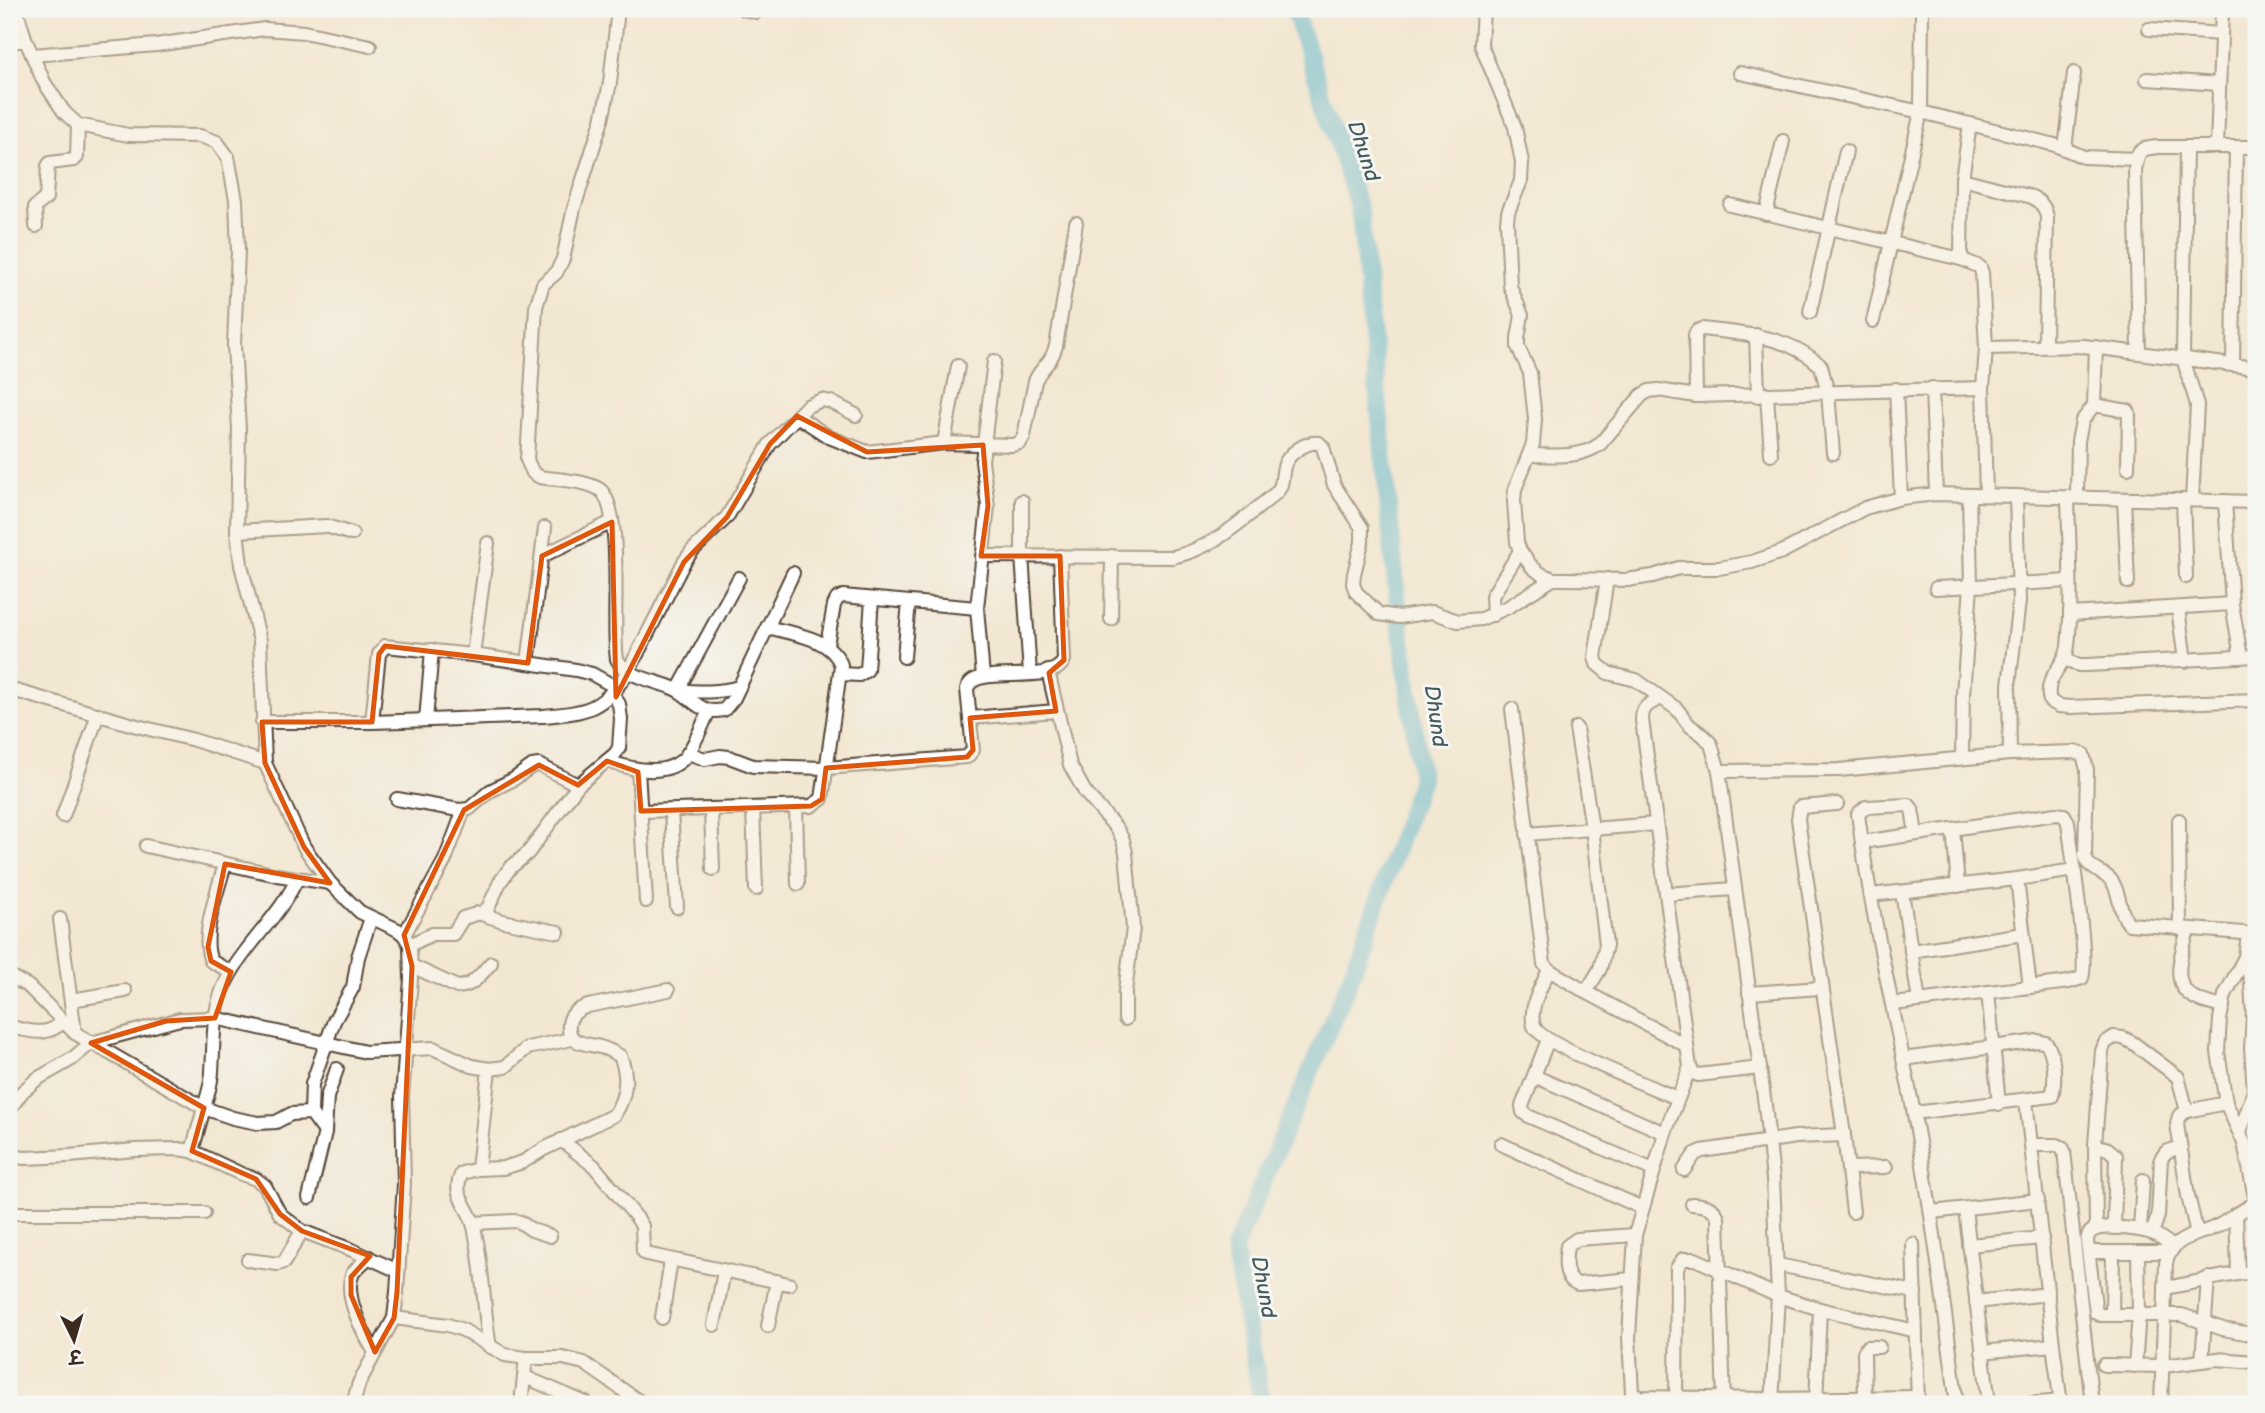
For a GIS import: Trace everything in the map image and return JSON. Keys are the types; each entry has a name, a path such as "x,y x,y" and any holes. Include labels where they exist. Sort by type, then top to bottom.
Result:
{"street":[{"path":"16,9 26,41 44,82 64,112 78,125 128,135 200,136 217,142 228,157 236,200 238,251 234,345 239,429 237,531 241,565 260,641 265,763 304,847 330,883 360,912 407,940 432,934 453,934 463,918 488,908 504,874 528,853 578,785 619,748 621,719 617,696 592,674 392,645 381,649 372,722"},
{"path":"618,9 610,83 602,120 574,208 563,259 556,273 543,284 536,307 527,460 533,473 540,477 597,488 604,494 609,505 611,522 615,570 616,650 621,666 634,674 678,690 704,693 739,688"},
{"path":"743,9 756,12"},
{"path":"1483,9 1481,45 1515,127 1522,162 1521,181 1508,212 1507,222 1510,286 1522,315 1518,347 1530,373 1535,419 1534,444 1515,489 1515,528 1520,551 1541,575 1553,579 1640,578 1679,569 1719,568 1768,558 1865,508 1901,498 1936,494 2256,502"},
{"path":"1873,321 1921,112 1923,9"},
{"path":"2217,147 2222,9"},
{"path":"32,55 156,45 265,29 304,32 370,46"},
{"path":"2149,29 2221,34"},
{"path":"9,41 26,41"},
{"path":"1740,74 1921,112 2092,158 2137,159"},
{"path":"2065,149 2074,74"},
{"path":"2147,79 2219,84"},
{"path":"1961,259 1962,179 1970,124"},
{"path":"36,226 35,207 46,198 48,166 50,163 76,158 78,125"},
{"path":"1766,214 1783,141"},
{"path":"2186,146 2183,358 2197,405 2187,500 2186,577"},
{"path":"2139,352 2139,153 2144,149 2186,146 2256,147"},
{"path":"2233,365 2236,147"},
{"path":"1810,312 1846,151"},
{"path":"1962,179 2032,197 2040,201 2046,209 2045,346"},
{"path":"1730,205 1961,259 1980,267 1986,348 1983,388 1986,495"},
{"path":"797,416 829,437 867,452 944,443 1020,443 1024,436 1035,381 1038,374 1049,364 1056,346 1076,223"},
{"path":"1696,396 1697,331 1702,329 1756,335 1781,341 1816,361 1824,371 1833,453"},
{"path":"1756,335 1771,454"},
{"path":"1986,348 2096,347 2256,368"},
{"path":"2096,347 2094,405 2080,428 2072,497 2068,644 2064,659 2050,680 2050,701 2059,706 2256,700"},
{"path":"983,677 978,608 988,495 982,467 994,361"},
{"path":"944,443 958,366"},
{"path":"1932,388 1936,494"},
{"path":"1530,455 1575,454 1592,449 1600,444 1642,395 1650,391 1696,396 1983,388"},
{"path":"1896,389 1901,498"},
{"path":"262,722 372,722 571,714 595,707 617,696 634,674 692,551 727,517 771,444 813,402 831,402 856,415"},
{"path":"2094,405 2128,411 2128,468"},
{"path":"982,556 1173,556 1200,549 1225,534 1276,493 1282,487 1284,466 1288,459 1312,442 1323,447 1334,485 1362,527 1362,542 1353,584 1356,593 1379,614 1390,617 1432,612 1445,618 1468,621 1493,615 1553,579"},
{"path":"1962,758 1963,694 1971,586 1969,495"},
{"path":"2010,754 2009,685 2019,583 2016,496"},
{"path":"2124,499 2128,582"},
{"path":"1022,501 1022,555 1030,674"},
{"path":"2225,501 2232,604 2241,657"},
{"path":"541,556 611,522"},
{"path":"237,531 326,526 352,534"},
{"path":"528,663 545,528"},
{"path":"473,655 488,543"},
{"path":"1493,615 1492,596 1520,551"},
{"path":"688,753 705,760 720,756 729,757 753,766 826,768 967,757 973,750 968,684 972,680 1030,674 1062,666 1064,660 1060,555"},
{"path":"1111,619 1112,556"},
{"path":"678,690 693,703 709,710 724,710 734,698 793,573"},
{"path":"678,690 739,578"},
{"path":"1607,579 1595,657 1597,664 1608,673 1636,680 1677,709 1689,725 1704,736 1715,752 1770,1142 1778,1265 1772,1401"},
{"path":"1936,588 2070,581"},
{"path":"827,645 834,605 837,599 843,596 978,608"},
{"path":"841,674 859,675 867,670 872,599"},
{"path":"904,657 909,602"},
{"path":"2070,614 2232,604"},
{"path":"2178,607 2185,661"},
{"path":"641,811 796,807 811,806 822,799 841,674 838,657 827,645 767,627"},
{"path":"426,720 432,650"},
{"path":"2064,659 2079,666 2256,656"},
{"path":"1048,671 1070,765 1085,792 1117,829 1123,840 1133,928 1125,992 1125,1018"},
{"path":"9,689 194,740 265,763"},
{"path":"1661,698 1645,707 1642,720 1690,1067 1693,1073 1698,1075 1760,1068"},
{"path":"1512,709 1542,957 1549,970 1687,1046"},
{"path":"607,761 638,770 674,765 688,753 709,710"},
{"path":"970,718 1056,711"},
{"path":"62,816 98,714"},
{"path":"1576,728 1592,828 1606,945 1600,970 1586,992"},
{"path":"1718,771 1839,770 2010,754 2082,754 2087,770 2085,855 2087,862 2110,879 2124,919 2129,924 2252,934 2245,957 2231,981 2223,1007 2218,1052 2226,1102 2241,1132 2256,1203 2213,1229 2197,1233 2171,1250 2089,1252"},
{"path":"397,799 469,809 490,791 532,766 545,767 578,785"},
{"path":"638,770 646,901"},
{"path":"1837,804 1806,805 1798,811 1853,1212"},
{"path":"1916,834 1909,805 1866,807 1858,814 1870,895 1894,1004 1932,1212 1957,1404"},
{"path":"796,807 798,884"},
{"path":"753,808 757,889"},
{"path":"353,1404 359,1383 394,1318 404,1184 402,1097 412,966 407,940 445,860 464,810"},
{"path":"711,810 713,869"},
{"path":"671,811 677,906"},
{"path":"1862,842 2056,814 2064,816 2068,822 2084,974 2082,978 2077,981 1894,1004"},
{"path":"2179,820 2184,929 2180,958 2182,987 2196,999 2223,1007"},
{"path":"1527,834 1656,824"},
{"path":"1953,829 1958,886"},
{"path":"146,846 297,879 330,883"},
{"path":"225,864 210,922 208,947 211,961 231,972"},
{"path":"1870,895 2074,870"},
{"path":"192,1151 212,1071 212,1045 219,1000 231,972 281,907 297,879"},
{"path":"2017,879 2030,987"},
{"path":"1666,894 1734,889"},
{"path":"1902,892 1919,1001"},
{"path":"478,913 558,932"},
{"path":"325,1132 311,1113 312,1084 334,1021 353,988 358,957 371,918"},
{"path":"60,919 75,1032"},
{"path":"1911,951 2023,934"},
{"path":"2241,1132 2254,1091 2251,1048 2252,995 2245,957"},
{"path":"412,966 457,987 464,987 470,985 491,963"},
{"path":"1549,970 1538,994 1533,1017 1534,1027 1539,1034 1677,1097"},
{"path":"9,976 28,986 75,1032 91,1043 204,1108 258,1123 276,1122 291,1114 311,1113"},
{"path":"1749,993 1821,988"},
{"path":"490,1348 473,1223 458,1194 457,1182 462,1173 503,1168 523,1162 561,1140 614,1115 625,1093 625,1076 620,1056 611,1050 578,1043 572,1039 569,1034 570,1019 579,1009 668,990"},
{"path":"71,1000 125,991"},
{"path":"1988,992 1999,1104"},
{"path":"9,1110 22,1092 37,1079 72,1059 91,1043 180,1018 215,1018 366,1052 433,1048 472,1066 489,1069 505,1067 527,1048 572,1039"},
{"path":"10,1027 42,1032 55,1030 64,1021"},
{"path":"2096,1229 2095,1145 2102,1051 2109,1039 2115,1037 2128,1040 2178,1076 2187,1111"},
{"path":"1548,1040 1522,1106 1523,1112 1653,1170"},
{"path":"1903,1059 2038,1041 2046,1043 2050,1048 2052,1096 1914,1113"},
{"path":"1690,1067 1665,1133 1635,1235 1631,1279 1630,1388 1634,1396 1640,1400 1676,1401 1917,1401 1913,1244"},
{"path":"309,1198 325,1132 327,1097 337,1069"},
{"path":"478,1169 489,1069"},
{"path":"1534,1076 1665,1133"},
{"path":"2026,1100 2061,1403 2027,1404"},
{"path":"2197,1233 2188,1196 2177,1124 2179,1116 2187,1111 2226,1102"},
{"path":"1684,1170 1695,1154 1702,1151 1815,1135 1844,1135"},
{"path":"561,1140 594,1166 637,1219 642,1226 643,1251 646,1254 783,1283 768,1326"},
{"path":"1501,1144 1642,1208"},
{"path":"2031,1146 2057,1145 2064,1151 2092,1404"},
{"path":"2095,1145 2108,1149 2116,1156 2115,1228"},
{"path":"2146,1231 2158,1216 2161,1159 2166,1152 2180,1147"},
{"path":"9,1156 69,1156 135,1150 192,1151 241,1174 256,1178 265,1186 280,1213 302,1231 398,1271"},
{"path":"1848,1168 1886,1167"},
{"path":"2143,1180 2146,1231"},
{"path":"1932,1212 2038,1200"},
{"path":"1692,1204 1709,1207 1718,1217 1724,1401"},
{"path":"1965,1209 1989,1404"},
{"path":"9,1213 204,1213"},
{"path":"2236,1214 2238,1273"},
{"path":"473,1223 515,1221 550,1236"},
{"path":"2171,1250 2146,1231 2115,1228 2096,1229 2088,1234 2096,1313 2182,1315 2223,1329 2256,1335"},
{"path":"248,1259 278,1264 284,1262 302,1231"},
{"path":"1631,1279 1578,1284 1571,1282 1567,1277 1566,1252 1567,1246 1577,1239 1635,1235"},
{"path":"1969,1245 2042,1238"},
{"path":"2161,1404 2166,1263 2171,1250"},
{"path":"2112,1315 2113,1252"},
{"path":"2135,1366 2138,1252"},
{"path":"369,1257 351,1277 351,1295 361,1325 375,1352"},
{"path":"1676,1401 1677,1268 1679,1262 1689,1258 1778,1296 1820,1309 1916,1331"},
{"path":"662,1318 671,1260"},
{"path":"1778,1265 1915,1292"},
{"path":"714,1325 724,1271"},
{"path":"2165,1288 2208,1278 2256,1272"},
{"path":"2202,1361 2208,1278"},
{"path":"1976,1302 2048,1294"},
{"path":"1816,1401 1820,1309"},
{"path":"394,1318 447,1325 463,1330 505,1355 563,1358 584,1363 643,1404"},
{"path":"1982,1352 2053,1345"},
{"path":"1865,1401 1864,1352 1867,1348 1879,1347"},
{"path":"521,1404 526,1358"},
{"path":"2104,1365 2163,1366 2230,1359 2256,1362"},
{"path":"525,1377 587,1404"}],"highlighted area":[{"path":"797,416 867,452 983,445 988,506 981,556 1060,556 1064,660 1049,673 1056,711 970,718 973,750 967,757 826,768 822,799 811,806 671,811 641,811 638,772 607,761 578,785 539,765 464,810 404,935 412,966 397,1292 394,1318 375,1352 351,1295 351,1277 370,1256 302,1231 280,1214 256,1179 192,1151 204,1108 91,1043 166,1021 215,1018 231,972 211,961 208,947 225,864 330,883 304,847 265,763 262,722 372,722 379,654 385,646 528,663 542,556 612,522 616,697 684,562 727,517 770,444"}],"waterway":[{"name":"Dhund","path":"1262,1404 1234,1249 1349,982 1421,779 1399,617 1360,211 1294,9"}]}
